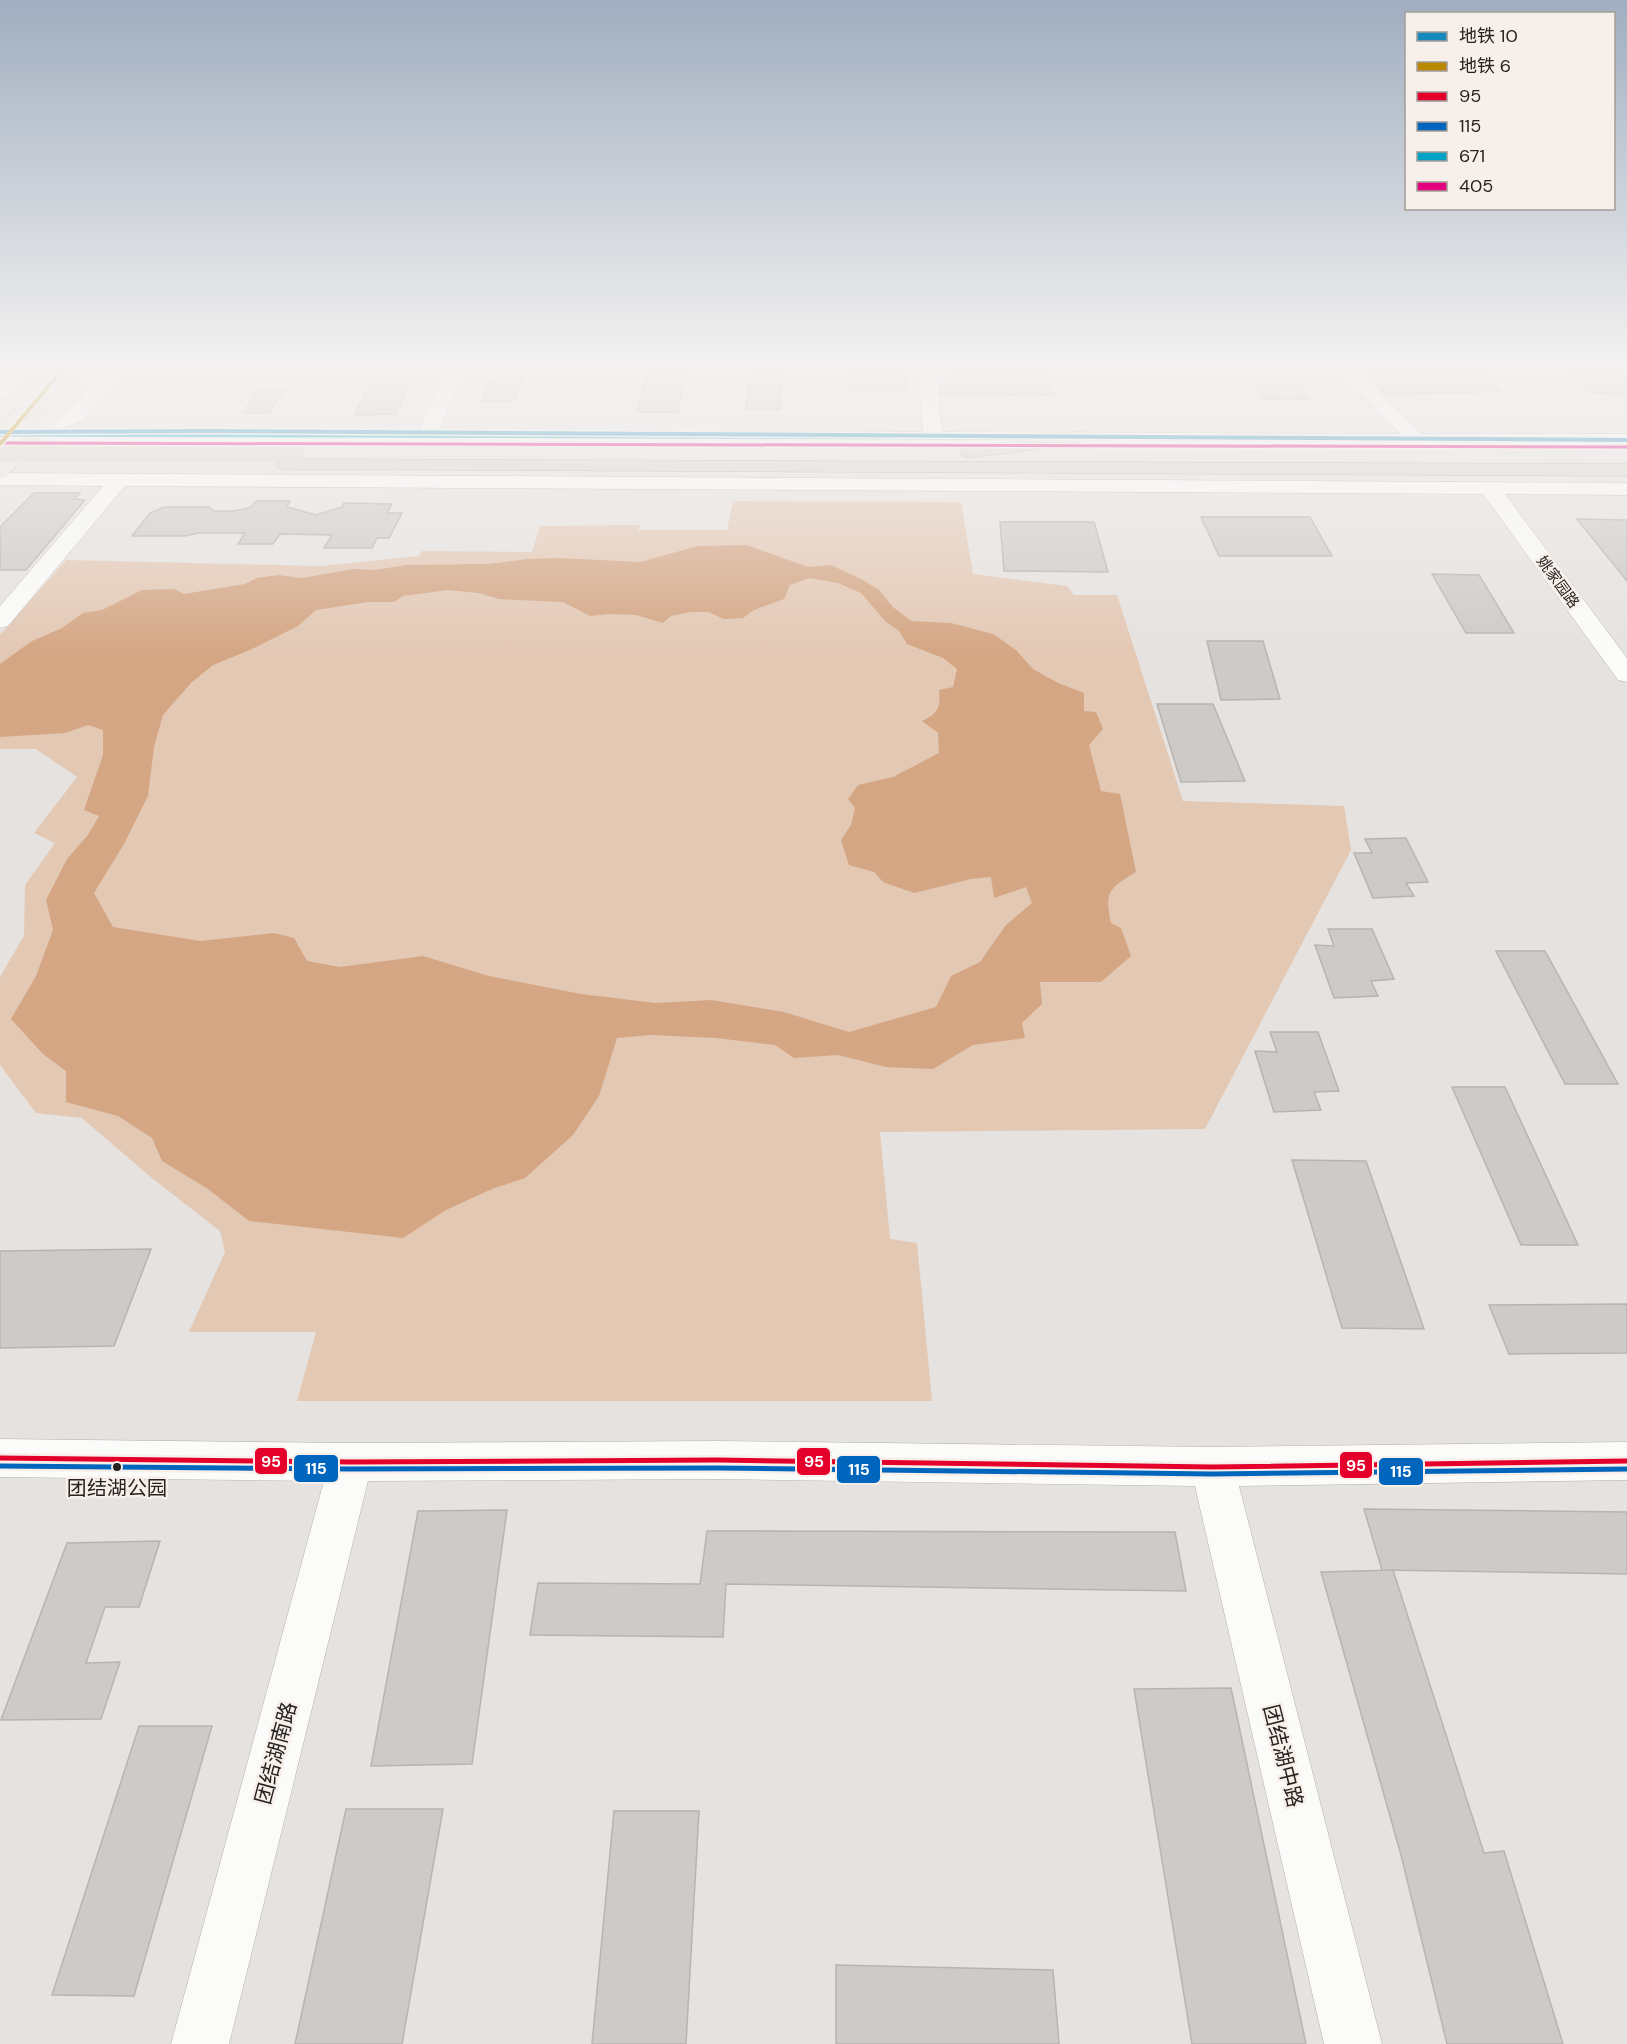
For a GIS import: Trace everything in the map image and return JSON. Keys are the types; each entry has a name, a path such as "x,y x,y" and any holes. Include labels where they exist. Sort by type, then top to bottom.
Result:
{"highway":[{"path":"0,465 78,463"},
{"path":"550,463 883,469 1627,470"},
{"path":"628,483 883,469"},
{"path":"1011,469 1234,486"}],"street":[{"path":"59,480 60,471 65,463"},
{"path":"251,481 263,463"},
{"path":"0,479 1627,489"},
{"path":"0,621 119,480"},
{"name":"姚家园路","path":"1490,489 1627,675"},
{"path":"0,1458 351,1462 717,1460 1212,1467 1627,1461"},
{"name":"团结湖南路","path":"200,2044 351,1462"},
{"name":"团结湖中路","path":"1212,1467 1353,2044"}],"shaded area":[{"path":"733,501 961,502 973,574 1067,586 1074,595 1117,595 1183,801 1344,806 1351,850 1205,1129 880,1132 890,1239 917,1243 932,1401 297,1401 316,1332 189,1332 225,1252 220,1231 152,1178 82,1118 36,1113 0,1065 0,977 24,936 25,885 55,843 34,833 77,777 36,749 0,749 0,635 66,560 322,566 419,556 422,551 532,552 540,526 640,525 638,530 727,530"},
{"path":"747,545 808,567 831,565 879,590 893,607 911,621 951,623 993,634 1016,650 1033,669 1058,683 1084,693 1084,711 1096,712 1103,729 1089,745 1101,791 1120,794 1136,872 1115,887 1108,904 1111,923 1121,928 1131,956 1101,982 1040,982 1042,1004 1022,1023 1025,1038 973,1045 933,1069 886,1067 838,1055 794,1058 775,1045 716,1038 650,1035 617,1038 599,1096 573,1135 525,1178 492,1189 446,1210 403,1238 249,1221 208,1189 162,1161 152,1138 118,1116 66,1102 66,1071 43,1054 11,1019 36,976 53,930 46,900 67,859 88,835 99,816 84,810 103,755 103,730 88,725 65,733 0,737 0,664 32,641 62,628 83,613 102,610 142,590 174,589 184,594 245,584 257,578 278,575 302,578 354,569 375,570 406,565 488,564 558,558 640,562 698,546","holes":["810,578 838,583 861,593 885,621 899,631 907,644 943,658 957,669 953,687 939,690 939,701 935,713 922,721 938,733 939,753 893,777 858,785 848,799 855,808 851,825 841,840 849,865 874,872 883,882 914,893 971,879 991,877 994,898 1026,887 1032,903 1006,925 980,962 951,976 936,1007 849,1032 784,1012 711,1000 656,1003 581,994 489,976 423,956 340,967 307,961 294,938 274,933 200,941 113,927 94,893 124,844 148,796 154,747 163,715 191,683 213,665 298,626 316,610 368,602 394,602 403,596 448,590 479,593 499,599 563,602 590,616 636,615 663,623 671,616 691,612 708,612 724,619 743,618 754,610 784,599 790,585"]}],"building":[{"path":"34,493 80,493 74,499 85,500 26,570 0,570 0,527"},
{"path":"256,501 290,501 287,507 316,515 342,507 344,503 392,504 387,513 402,513 389,538 377,538 372,548 324,548 332,535 280,534 273,544 238,544 245,533 132,536 150,513 164,507 209,507 214,511 235,511 251,507"},
{"path":"1201,517 1310,517 1332,556 1219,556"},
{"path":"1577,519 1627,520 1627,581"},
{"path":"1000,522 1094,522 1108,572 1004,571"},
{"path":"1432,574 1479,575 1514,633 1466,633"},
{"path":"1207,641 1263,641 1280,699 1221,700"},
{"path":"1157,704 1213,704 1245,781 1181,782"},
{"path":"1406,838 1428,882 1406,883 1414,896 1373,898 1354,853 1372,853 1365,839"},
{"path":"1328,929 1372,929 1394,979 1371,981 1378,996 1334,998 1315,945 1334,946"},
{"path":"1496,951 1545,951 1618,1084 1565,1084"},
{"path":"1270,1032 1318,1032 1339,1091 1314,1092 1321,1110 1274,1112 1255,1051 1277,1052"},
{"path":"1452,1087 1505,1087 1578,1245 1521,1245"},
{"path":"1292,1160 1366,1161 1424,1329 1342,1328"},
{"path":"151,1249 114,1346 0,1348 0,1251"},
{"path":"1627,1304 1627,1353 1509,1354 1489,1305"},
{"path":"1364,1509 1627,1512 1627,1574 1382,1570"},
{"path":"507,1510 472,1764 371,1766 418,1511"},
{"path":"707,1531 1175,1532 1186,1591 726,1584 723,1637 530,1635 538,1583 700,1584"},
{"path":"160,1541 139,1607 105,1607 86,1663 120,1662 101,1719 1,1720 67,1543"},
{"path":"1393,1570 1484,1853 1504,1851 1563,2044 1447,2044 1401,1855 1321,1572"},
{"path":"1231,1688 1306,2044 1192,2044 1134,1689"},
{"path":"139,1726 212,1726 134,1996 52,1995"},
{"path":"346,1809 443,1809 402,2044 295,2044"},
{"path":"614,1811 699,1811 686,2044 592,2044"},
{"path":"836,1965 1053,1970 1059,2044 836,2044"}],"transit line":[{"name":"95","path":"0,1458 351,1462 717,1460 1212,1467 1627,1461"},
{"name":"115","path":"0,1466 351,1469 717,1468 1212,1474 1627,1469"}],"place":[{"name":"团结湖公园","path":"117,1467"}]}
